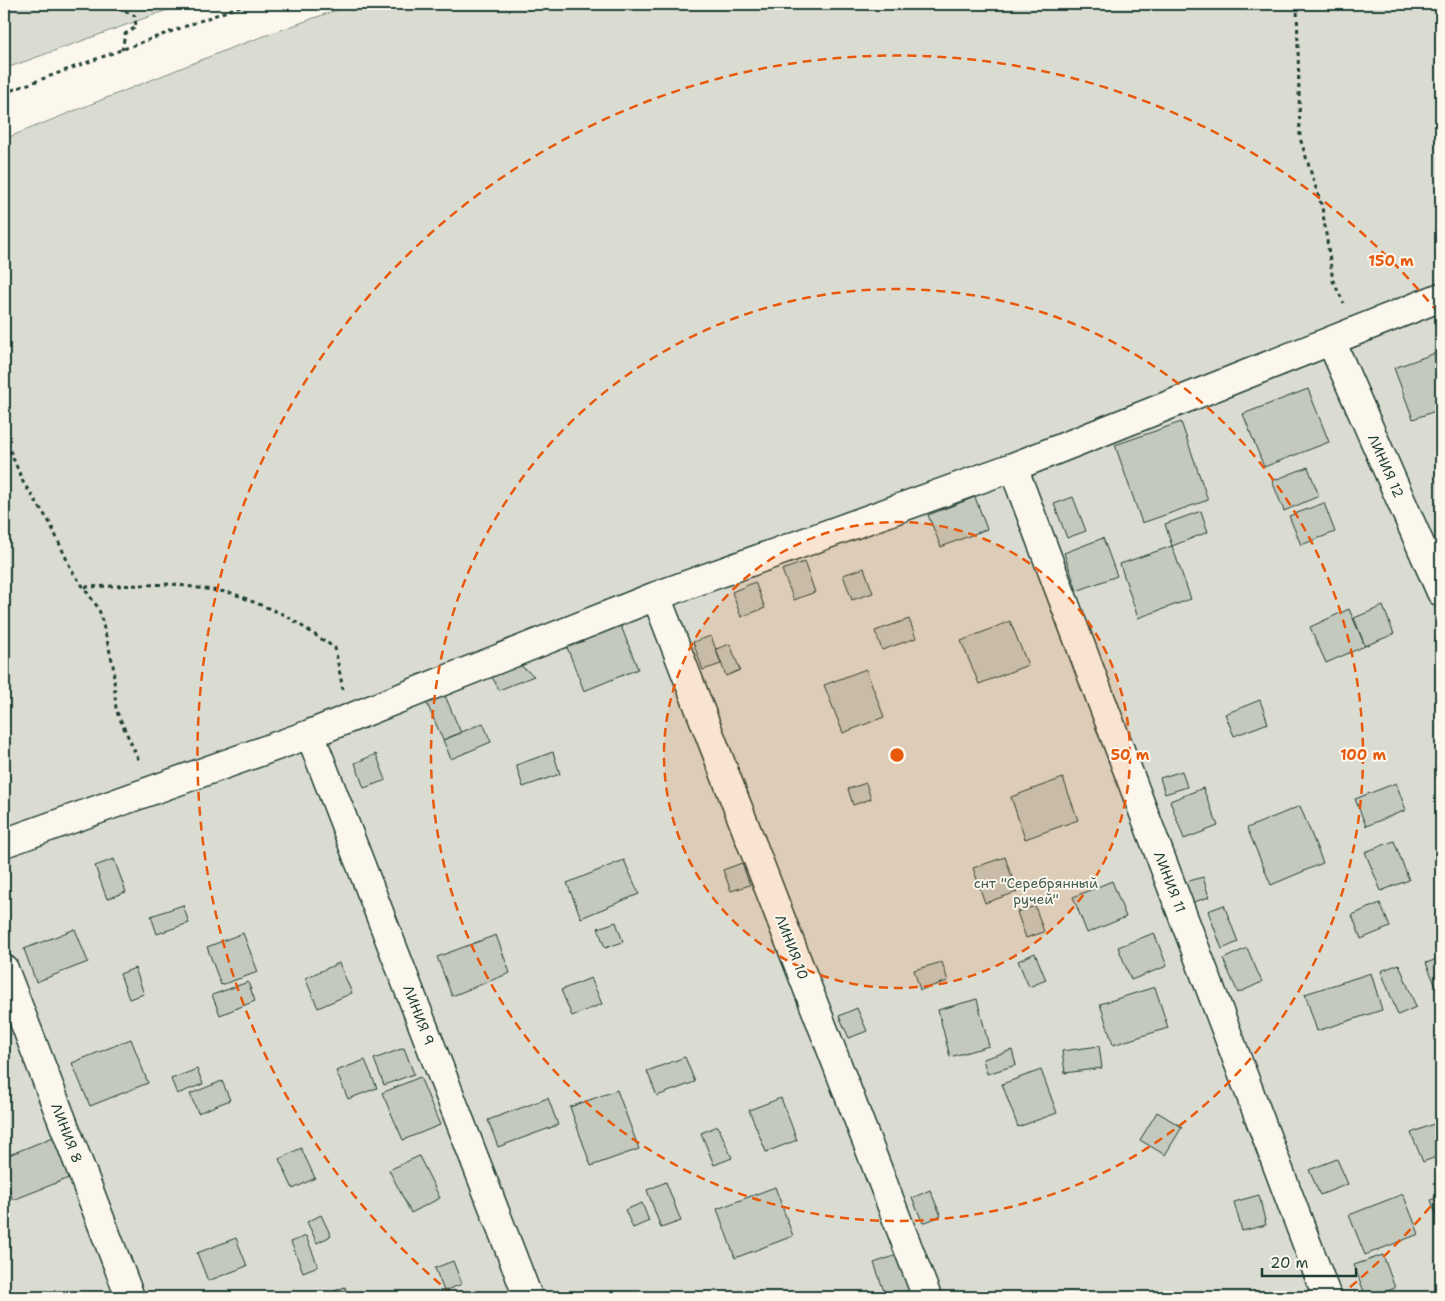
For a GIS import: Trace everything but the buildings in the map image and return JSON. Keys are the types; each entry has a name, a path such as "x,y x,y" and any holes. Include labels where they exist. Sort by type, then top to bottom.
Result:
{"street":[{"path":"4,843 310,734 656,596 1014,467 1441,297"},
{"name":"ЛИНИЯ 12","path":"1332,341 1441,592"},
{"name":"ЛИНИЯ 11","path":"1014,467 1327,1297"},
{"name":"ЛИНИЯ 10","path":"656,596 927,1297"},
{"name":"ЛИНИЯ 9","path":"310,734 528,1297"},
{"name":"ЛИНИЯ 8","path":"4,969 130,1297"}],"path":[{"path":"110,4 134,16 136,27 125,34 122,50"},
{"path":"4,94 246,4"},
{"path":"1296,4 1300,138 1322,207 1333,281 1358,330"},
{"path":"4,356 8,374 4,436 23,482 50,523 72,570 99,609 113,664 116,710 134,747 150,791"},
{"path":"84,588 172,584 232,593 285,615 335,648 347,719"}],"green space":[{"path":"4,4 184,4 4,69"},
{"name":"снт \"Серебрянный ручей\"","path":"353,4 1441,4 1441,1297 4,1297 4,139 231,48"}]}
